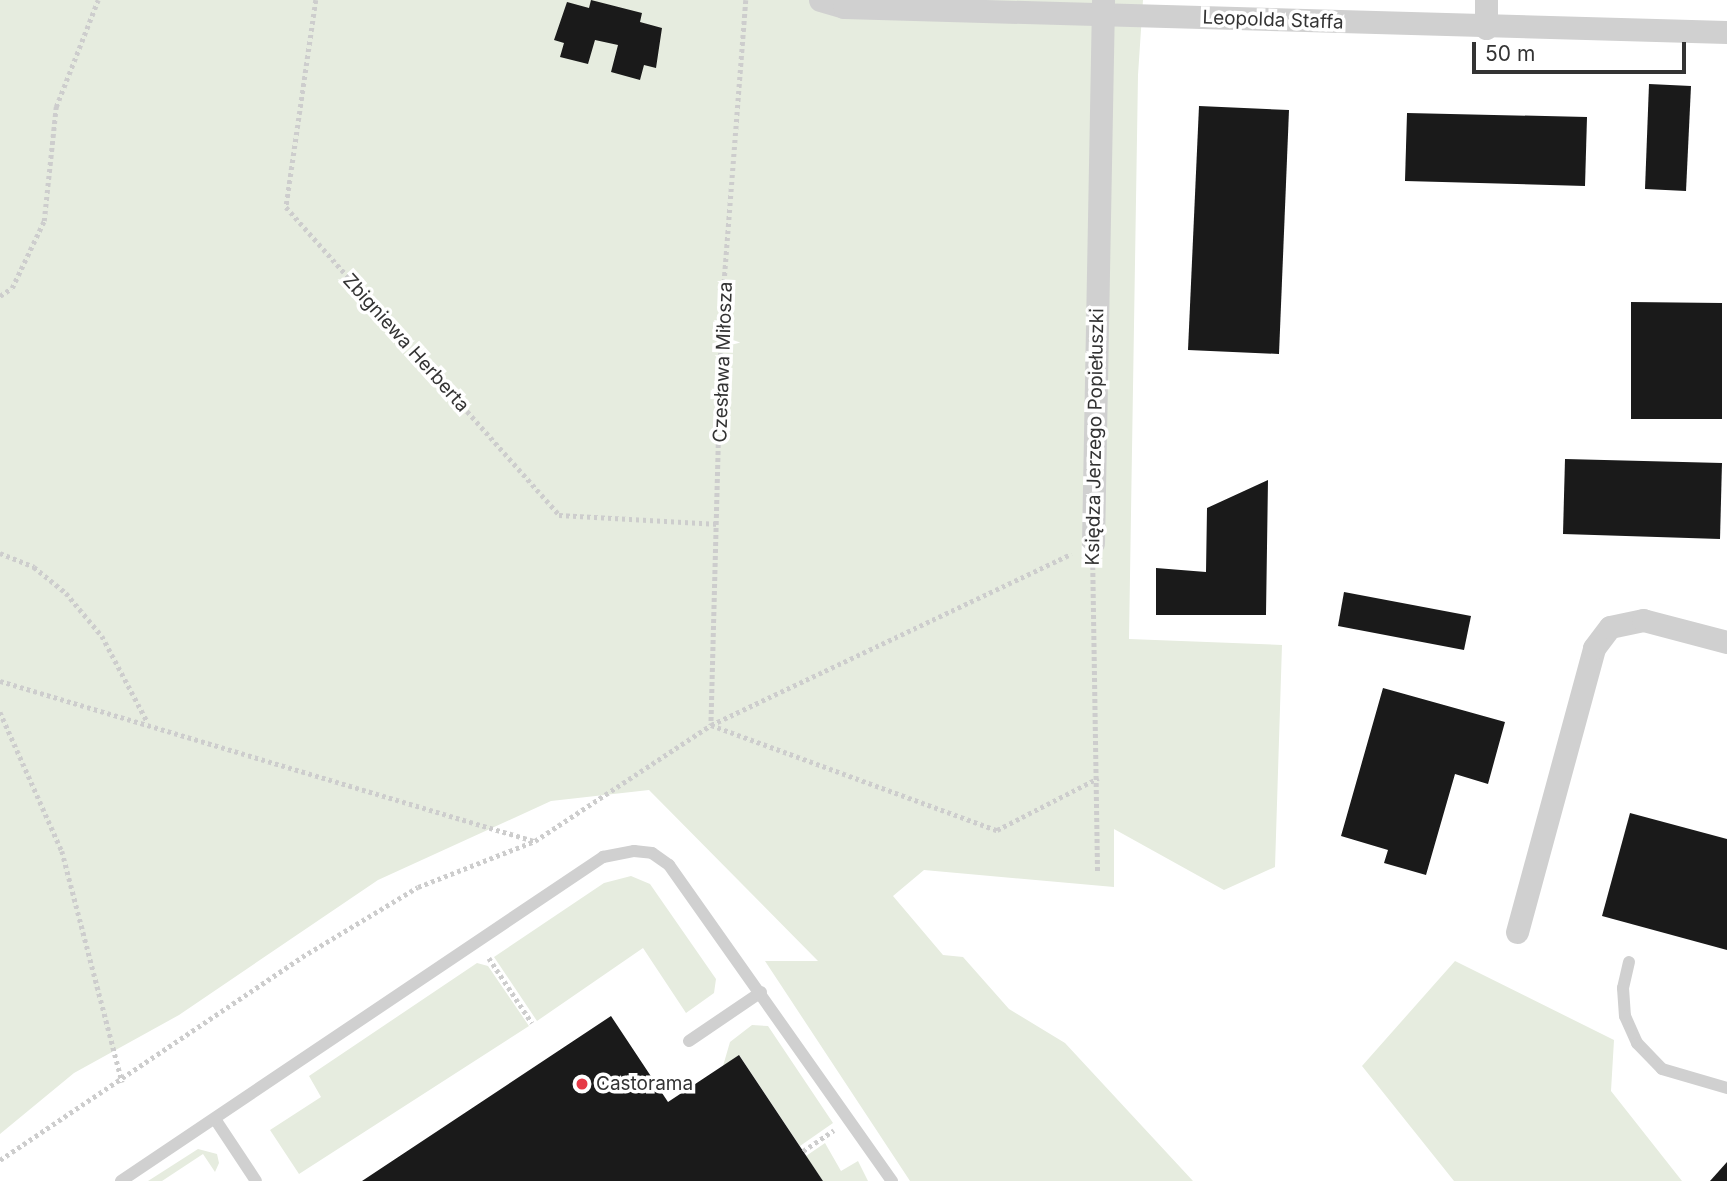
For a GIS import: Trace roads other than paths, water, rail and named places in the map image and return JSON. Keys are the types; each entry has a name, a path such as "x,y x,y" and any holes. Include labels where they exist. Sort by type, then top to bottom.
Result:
{"street":[{"name":"Leopolda Staffa","path":"820,0 844,7 1102,7 1486,28 1727,33"},
{"path":"1486,0 1486,28"},
{"name":"Księdza Jerzego Popiełuszki","path":"1093,543 1102,7"},
{"path":"1517,932 1594,648 1610,627 1643,620 1727,642"}],"lane":[{"path":"121,1181 613,854 643,851 669,865 892,1181"},
{"path":"1629,962 1623,988 1625,1016 1637,1042 1662,1069 1727,1088"},
{"path":"689,1041 761,992"},
{"path":"215,1119 256,1181"}],"place":[{"name":"Castorama","path":"582,1084"}]}
